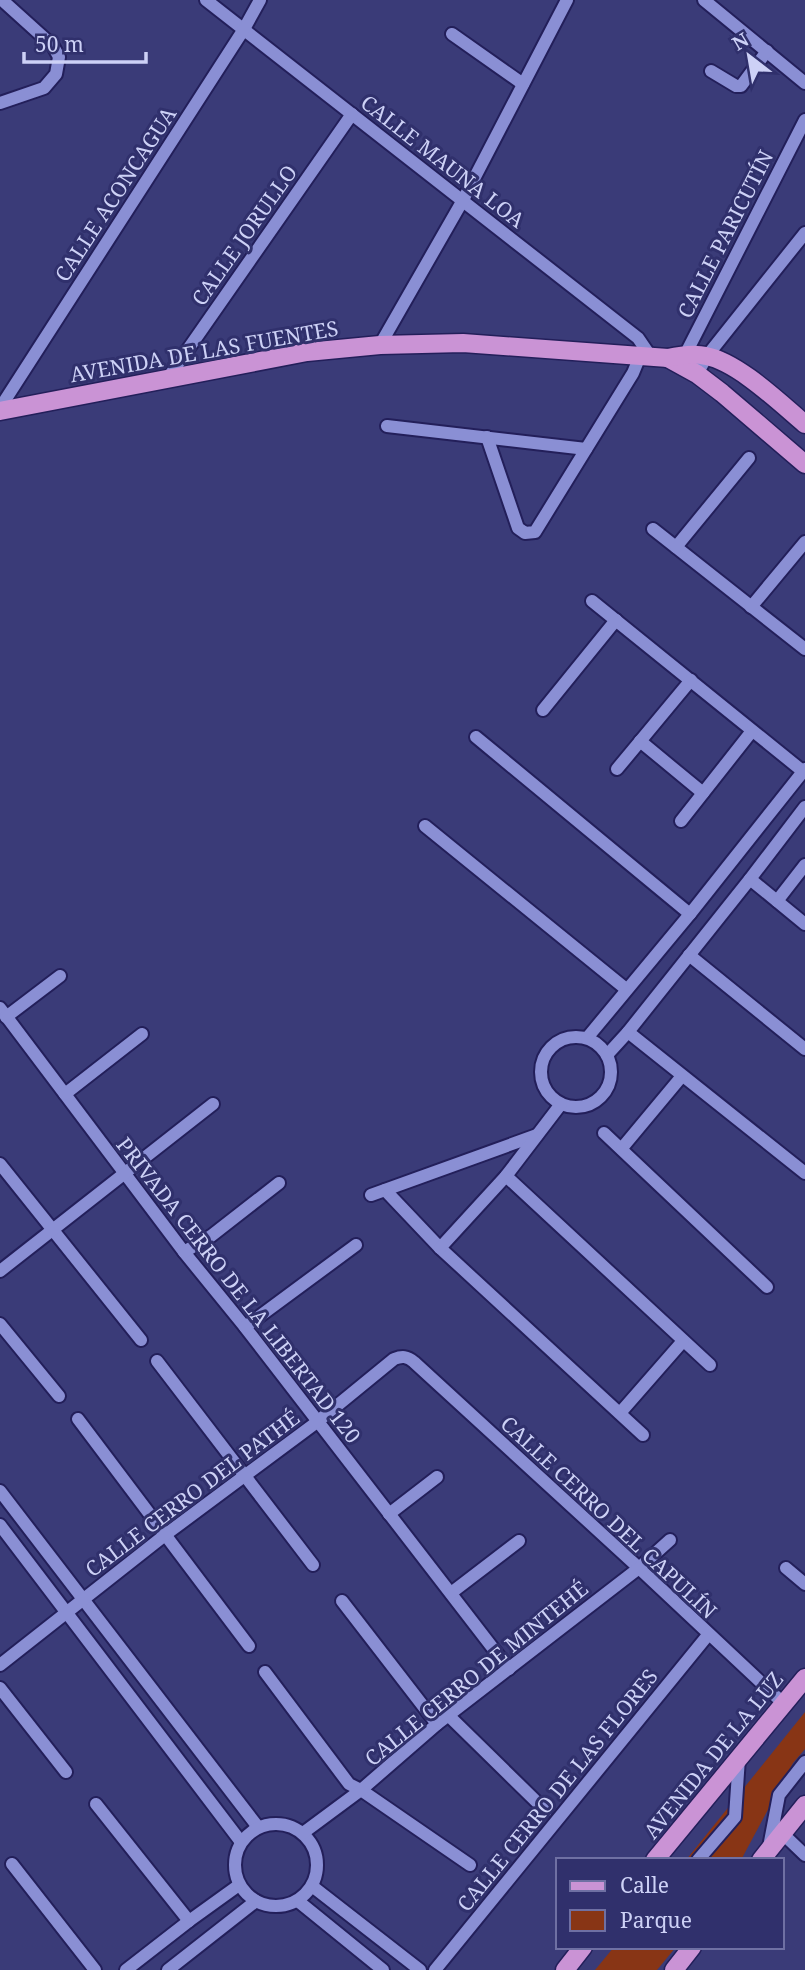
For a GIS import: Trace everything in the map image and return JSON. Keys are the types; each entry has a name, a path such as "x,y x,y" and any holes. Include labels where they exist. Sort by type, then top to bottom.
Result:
{"main road":[{"name":"AVENIDA DE LAS FUENTES","path":"0,409 307,352 380,345 463,343 665,358 707,356 742,373 805,424"},
{"name":"AVENIDA DE LAS FUENTES","path":"665,358 697,374 805,464"},
{"name":"AVENIDA DE LA LUZ","path":"657,1858 805,1678"},
{"path":"765,1855 805,1805"},
{"path":"565,1970 581,1949"},
{"path":"675,1970 691,1949"}],"street":[{"path":"0,103 44,88 56,74 59,57 53,46 2,0"},
{"name":"CALLE MAUNA LOA","path":"206,0 665,358"},
{"name":"CALLE ACONCAGUA","path":"0,409 260,0"},
{"path":"380,345 463,200 567,0"},
{"path":"704,0 805,83"},
{"path":"452,34 523,84"},
{"path":"711,71 736,86 741,86 767,51"},
{"name":"CALLE JORULLO","path":"168,378 352,114"},
{"name":"CALLE PARICUTÍN","path":"487,437 518,527 525,533 535,532 633,373 665,358 805,120"},
{"path":"697,374 707,356 805,233"},
{"path":"387,426 586,449"},
{"path":"676,547 749,458"},
{"path":"653,529 805,649"},
{"path":"751,607 804,545"},
{"path":"586,1038 690,914 804,771 592,601"},
{"path":"543,710 616,620"},
{"path":"617,768 691,680"},
{"path":"681,821 752,731"},
{"path":"476,737 690,914"},
{"path":"640,741 703,793"},
{"path":"607,1055 805,807"},
{"path":"425,826 626,989"},
{"path":"777,901 805,865"},
{"path":"750,879 805,924"},
{"path":"689,955 805,1049"},
{"path":"3,1013 60,976"},
{"name":"PRIVADA CERRO DE LA LIBERTAD 120","path":"3,1013 184,1252 509,1668"},
{"path":"628,1032 805,1173"},
{"path":"65,1094 142,1034"},
{"path":"586,1038 598,1045 607,1055 611,1067 610,1081 604,1094 593,1103 580,1108 565,1107 553,1100 544,1089 540,1075 542,1060 550,1048 561,1040 586,1038"},
{"path":"622,1148 682,1076"},
{"path":"0,1270 213,1104"},
{"path":"440,1248 506,1176 561,1104"},
{"path":"604,1133 767,1287"},
{"path":"371,1195 538,1135"},
{"path":"0,1164 141,1340"},
{"path":"506,1176 709,1366"},
{"path":"184,1252 211,1236 279,1183"},
{"path":"385,1190 440,1248 643,1435"},
{"path":"245,1327 356,1245"},
{"path":"0,1324 60,1396"},
{"path":"620,1413 683,1341"},
{"name":"CALLE CERRO DEL PATHÉ","path":"0,1665 164,1535 317,1422 394,1359 409,1357"},
{"name":"CALLE CERRO DEL CAPULÍN","path":"409,1357 784,1704"},
{"path":"158,1361 313,1566"},
{"path":"78,1419 249,1646"},
{"path":"389,1514 437,1477"},
{"path":"0,1491 258,1827"},
{"path":"0,1525 241,1842"},
{"name":"CALLE CERRO DE MINTEHÉ","path":"303,1833 362,1790 448,1715 639,1568 670,1540"},
{"path":"451,1594 519,1541"},
{"path":"786,1569 805,1584"},
{"path":"342,1601 437,1724"},
{"name":"CALLE CERRO DE LAS FLORES","path":"435,1970 708,1635"},
{"path":"265,1672 349,1783 470,1865"},
{"path":"0,1688 66,1772"},
{"path":"448,1715 546,1811"},
{"path":"700,1858 735,1817 740,1758"},
{"path":"765,1855 779,1795 805,1762"},
{"path":"96,1804 189,1921"},
{"path":"274,1823 289,1825 303,1833 314,1848 318,1866 312,1886 298,1901 279,1906 256,1901 239,1885 235,1872 235,1856 241,1842 258,1827 274,1823"},
{"path":"782,1833 805,1855"},
{"path":"12,1864 95,1970"},
{"path":"126,1970 239,1885"},
{"path":"312,1886 420,1970"},
{"path":"168,1970 256,1901"},
{"path":"298,1901 383,1970"}],"green space":[{"path":"805,1712 805,1749 793,1763 742,1858 688,1858"},
{"path":"612,1949 674,1949 657,1970 595,1970"}]}
